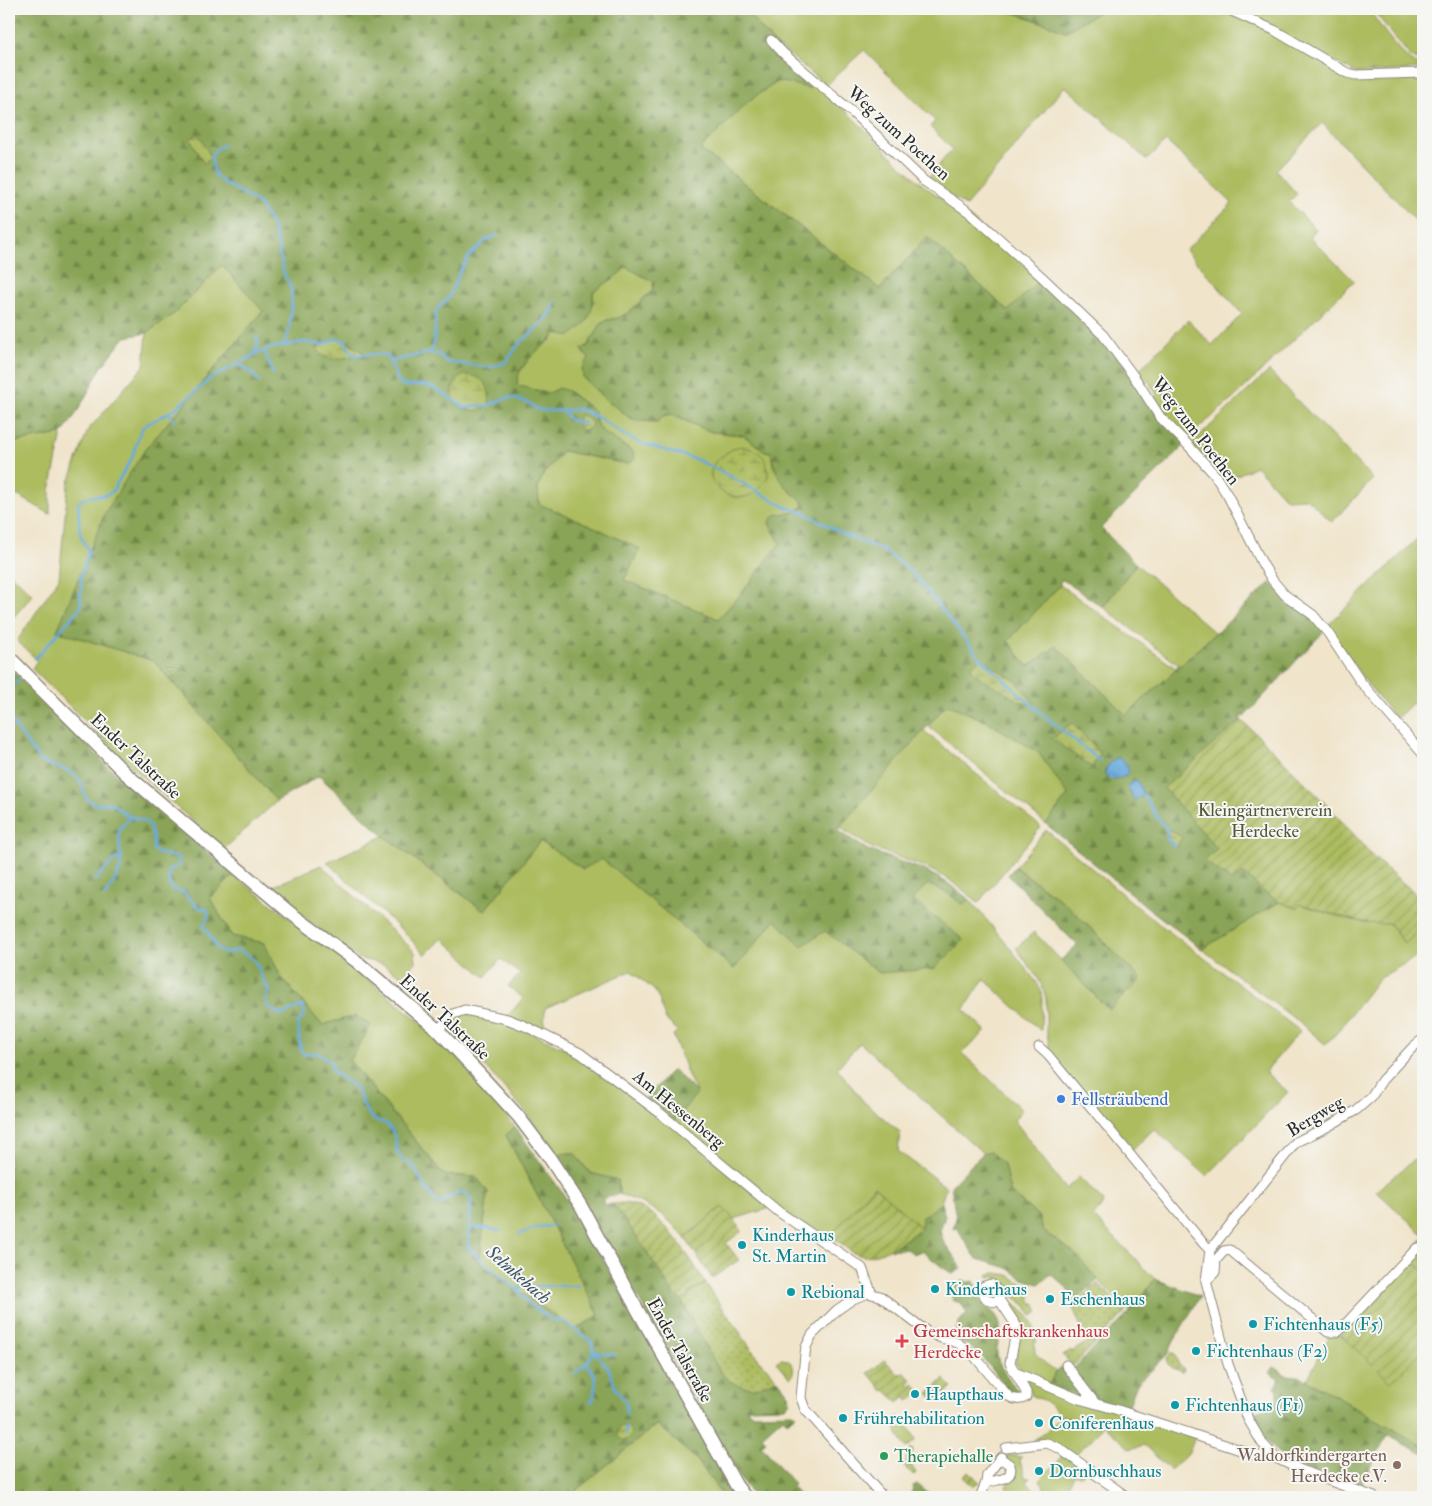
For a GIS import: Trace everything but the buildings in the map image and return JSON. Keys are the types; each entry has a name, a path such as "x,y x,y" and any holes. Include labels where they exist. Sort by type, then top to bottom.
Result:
{"main road":[{"name":"Ender Talstraße","path":"9,657 126,773 289,912 356,961 438,1030 505,1102 549,1157 581,1206 736,1485 745,1497"}],"street":[{"path":"1227,9 1274,30 1347,73 1356,76 1423,72"},
{"name":"Weg zum Poethen","path":"771,40 784,54 852,112 924,181 968,212 1041,276 1103,335 1160,417 1214,474 1228,496 1273,581 1285,595 1313,615 1328,633 1360,681 1423,754"},
{"name":"Am Hessenberg","path":"438,1030 454,1014 465,1010 507,1019 580,1053 660,1112 779,1212 862,1268 872,1294"},
{"name":"Bergweg","path":"1210,1250 1296,1142 1356,1110 1371,1097 1382,1080 1423,1039"},
{"path":"1039,1046 1203,1244 1210,1250 1206,1281 1226,1358 1248,1419 1262,1443 1276,1458 1301,1470 1374,1497"},
{"path":"1206,1281 1215,1272 1216,1260 1224,1251 1230,1250 1328,1332 1338,1332 1417,1248"},
{"path":"884,1497 805,1408 802,1398 805,1354 812,1334 836,1311 854,1299 868,1293 880,1296 926,1331 958,1343 975,1357 1008,1396 1015,1399 1023,1399 1026,1397 1026,1392 1014,1372 1010,1360 1016,1325 1000,1301"},
{"path":"1066,1365 1095,1403"},
{"path":"1014,1372 1079,1399 1262,1457 1276,1458"},
{"path":"1006,1448 1047,1443 1059,1448 1127,1497"},
{"path":"1006,1448 1019,1453"},
{"path":"989,1482 987,1475 1006,1448"},
{"path":"980,1497 989,1482 1006,1478 1012,1470 1008,1462 999,1460"}],"green space":[{"path":"9,9 744,9 771,40 815,84 808,88 779,81 751,99 700,149 880,289 927,237 1008,311 1040,279 1102,336 1185,445 1101,528 1136,564 1103,607 1063,580 1060,581 1060,585 1008,641 1028,667 1056,646 1126,715 1177,669 1177,666 1180,666 1270,583 1310,616 1324,631 1244,717 1240,716 1241,720 1164,788 1217,849 1205,860 1243,873 1279,902 1202,949 1147,907 1046,824 1068,795 1038,752 988,722 947,704 837,830 868,850 924,870 946,882 970,900 962,904 949,894 928,884 912,900 964,940 934,969 879,973 825,931 802,946 775,920 734,969 602,859 583,869 540,841 484,911 384,836 319,776 277,801 154,661 57,631 105,513 144,451 263,311 222,265 175,313 147,333 125,337 101,368 76,414 62,434 9,443","holes":["626,267 654,282 652,291 628,313 618,318 607,320 600,325 589,345 582,349 583,353 589,358 582,368 583,378 609,403 636,421 657,422 669,414 712,432 743,435 765,451 771,452 773,463 780,478 804,506 793,513 777,514 774,516 769,523 780,543 741,594 718,619 624,580 640,549 539,504 538,487 543,475 563,451 627,464 635,459 633,452 604,433 596,424 595,412 568,391 558,388 550,393 517,385 521,369 526,362 557,333 570,336 582,327 591,313 593,292","335,339 350,343 356,349 363,352 359,356 317,347","453,387 490,395 453,393","1127,765 1128,771 1126,776 1106,776 1105,769"]},
{"path":"744,9 1004,9 1066,31 1104,9 1156,9 1162,15 1168,9 1223,9 1272,31 1347,75 1423,73 1423,219 1419,224 1322,123 1276,170 1297,194 1289,202 1316,229 1310,237 1354,281 1235,397 1186,439 1151,399 1157,395 1147,379 1141,382 1136,373 1188,320 1212,345 1242,314 1186,250 1232,203 1166,141 1147,160 1065,86 966,206 926,181 952,149 930,127 935,121 864,50 826,85 771,40"},
{"path":"1004,9 1104,9 1066,31"},
{"path":"1233,9 1368,9 1399,50 1423,67 1423,69 1356,73"},
{"path":"1372,9 1423,9 1423,62 1410,56"},
{"path":"779,80 808,88 815,84 923,185 974,221 1040,279 1009,311 927,237 880,289 700,149 751,99"},
{"path":"198,134 211,157 204,164 190,139"},
{"path":"222,265 263,311 144,451 57,631 154,661 277,801 224,849 132,767 32,669 37,660 17,641 59,578 68,485 88,430 144,366 147,333 175,313"},
{"path":"627,266 654,282 652,291 628,313 618,318 607,320 592,338 589,345 590,358 603,396 609,403 636,421 657,422 669,414 712,432 743,435 765,451 771,452 773,466 791,492 801,499 804,506 793,513 784,513 769,523 781,543 741,594 718,619 624,580 639,549 594,527 539,505 538,486 543,475 563,451 627,464 633,452 604,433 596,423 595,412 568,391 550,393 517,385 517,376 534,352 551,340 594,302 593,292"},
{"path":"335,339 363,352 364,356 336,359 320,354 317,347"},
{"path":"1269,371 1373,479 1332,522 1306,498 1286,499 1256,466 1223,482 1191,444"},
{"path":"465,375 477,377 487,387 489,405 480,411 464,409 455,403 453,399 453,387 460,377"},
{"path":"581,415 591,421 592,425 589,429 580,429 577,423 578,417"},
{"path":"62,434 50,490 50,514 17,495 9,506 9,443"},
{"path":"741,446 754,450 765,459 768,477 752,494 739,498 719,490 712,479 711,473 714,464 718,460 730,450"},
{"path":"1423,533 1423,693 1396,719 1363,678 1327,626"},
{"path":"1136,564 1215,633 1180,666 1103,607"},
{"path":"9,572 33,595 9,622"},
{"path":"1060,585 1177,669 1126,715 1056,646 1028,667 1008,641"},
{"path":"981,659 1017,682 1034,703 1034,706 1018,701 983,680 970,667"},
{"path":"9,667 122,780 234,875 210,898 232,936 264,943 281,977 322,1025 355,1016 371,1025 349,1061 444,1175 476,1177 488,1192 479,1263 575,1330 599,1315 506,1135 515,1127 574,1209 738,1497 724,1497 697,1460 657,1424 568,1497 9,1497"},
{"path":"947,704 988,722 1038,752 1068,795 1046,824 928,726"},
{"name":"Kleingärtnerverein Herdecke","path":"1241,720 1322,800 1373,857 1423,900 1423,925 1405,944 1389,923 1380,924 1358,921 1300,904 1297,908 1279,902 1243,873 1231,881 1205,861 1217,849 1164,788"},
{"path":"1072,723 1100,754 1092,767 1052,739"},
{"path":"923,730 1041,827 978,903 948,879 925,867 870,847 839,827"},
{"path":"1167,829 1182,837 1176,848 1167,839"},
{"path":"1046,830 1145,913 1300,1031 1265,1072 1288,1092 1207,1176 1154,1129 1130,1152 1051,1054 1046,1029 1046,999 1044,991 1039,980 1016,948 1034,932 1109,1010 1112,949 1066,904 1015,867"},
{"path":"384,836 484,911 540,841 583,869 601,858 734,969 775,920 825,930 880,973 911,900 928,884 949,894 962,904 970,900 1037,983 1042,999 1041,1031 984,979 964,1010 986,1031 962,1053 1022,1110 1014,1120 1066,1189 1079,1177 1104,1202 1094,1217 1155,1279 1130,1312 1073,1252 1043,1231 1039,1217 1010,1192 1004,1165 990,1151 983,1153 860,1043 837,1068 864,1102 900,1132 898,1151 946,1187 941,1203 922,1217 921,1228 874,1186 825,1242 798,1223 674,1121 697,1093 689,1078 673,1035 678,1031 665,1019 655,991 631,971 545,1008 544,1033 507,1017 523,998 508,986 520,974 501,959 485,977 442,938 425,955 406,934 327,862"},
{"path":"321,865 415,952 416,962 402,976 382,964 358,958 267,889"},
{"path":"1015,867 1066,904 1141,979 1109,1010 1061,960 1077,945 1008,875"},
{"path":"234,875 434,1033 481,1082 515,1127 506,1135 599,1315 575,1330 479,1263 488,1192 476,1177 444,1175 349,1060 355,1016 322,1025 281,977 264,943 232,936 210,898"},
{"path":"1279,902 1297,908 1300,904 1355,920 1389,923 1405,944 1423,925 1423,953 1378,979 1336,1034 1325,1044 1202,949"},
{"path":"466,1012 506,1021 581,1056 659,1114 770,1208 734,1219 722,1207 685,1238 656,1211 619,1194 618,1180 590,1173 574,1153 555,1154 525,1111 491,1073 446,1028 454,1016"},
{"path":"673,1069 697,1093 674,1121 645,1099"},
{"path":"990,1151 1004,1165 1010,1192 1039,1217 1043,1231 1073,1252 1098,1280 1075,1301 1065,1286 1051,1274 1039,1284 1023,1279 1008,1268 977,1259 958,1228 953,1229 956,1218 951,1186 983,1153"},
{"path":"574,1153 590,1173 618,1180 619,1194 602,1199 605,1205 613,1204 642,1244 671,1290 681,1300 721,1373 728,1380 745,1387 755,1388 777,1379 789,1394 790,1401 785,1407 748,1408 748,1412 754,1414 792,1413 796,1415 787,1422 783,1417 762,1436 766,1441 761,1445 794,1484 792,1487 801,1497 754,1497 742,1481 555,1154"},
{"path":"1421,1154 1423,1156 1423,1234 1376,1191"},
{"path":"874,1186 921,1228 887,1250 864,1256 851,1251 831,1235"},
{"path":"623,1203 637,1206 661,1222 682,1247 706,1284 690,1292 687,1298 681,1300 677,1297 613,1204"},
{"path":"941,1203 945,1216 940,1231 943,1241 962,1268 953,1274 922,1251 913,1254 906,1249 891,1250 890,1247 907,1239 921,1228 922,1217"},
{"path":"722,1207 734,1219 742,1231 726,1243 739,1260 712,1278 685,1238"},
{"path":"1423,1238 1423,1270 1410,1259"},
{"path":"1410,1259 1423,1270 1423,1350 1391,1382 1340,1334"},
{"path":"989,1274 1009,1275 1031,1290 1029,1293 1032,1303 1035,1303 1039,1312 1032,1316 1025,1305 1011,1295 1005,1282 988,1276"},
{"path":"1155,1279 1200,1296 1169,1353 1137,1384 1127,1410 1095,1400 1072,1370 1130,1312"},
{"path":"964,1280 974,1281 978,1297 998,1319 1000,1330 997,1349 998,1361 1008,1379 1021,1393 1020,1395 1011,1393 978,1354 970,1347 953,1338 959,1322 967,1313 961,1303 954,1301 951,1296 956,1291 954,1287"},
{"path":"1098,1283 1126,1312 1073,1366 1063,1355 1071,1350 1072,1352 1087,1342 1071,1303 1074,1301 1075,1304"},
{"path":"706,1284 757,1357 777,1379 755,1388 745,1387 728,1380 721,1373 681,1300 687,1298 690,1292"},
{"path":"1009,1300 1025,1313 1032,1323 1036,1336 1036,1343 1034,1344 1035,1353 1056,1371 1049,1385 1024,1373 1016,1363 1015,1358 1021,1324 1007,1301"},
{"path":"1331,1333 1418,1355 1423,1350 1423,1446 1307,1380"},
{"path":"1171,1353 1174,1353 1179,1365 1184,1369 1183,1372 1167,1363 1167,1358"},
{"path":"781,1359 788,1361 793,1366 790,1378 776,1362"},
{"path":"885,1360 898,1374 905,1373 911,1380 908,1385 909,1387 914,1384 921,1391 908,1401 905,1396 898,1402 885,1390 883,1391 868,1373"},
{"path":"1063,1366 1070,1382 1085,1393 1087,1397 1049,1385 1056,1371"},
{"path":"1274,1367 1286,1375 1298,1376 1307,1380 1423,1446 1423,1454 1387,1435 1359,1489 1291,1462 1269,1444 1259,1431 1251,1415 1261,1410 1272,1408 1278,1398 1278,1390 1275,1388 1279,1379 1270,1373"},
{"path":"1020,1376 1195,1437 1188,1454 1170,1470 1144,1445 1130,1449 1104,1425 1074,1455 1048,1441 1034,1440 1060,1417 1067,1420 1069,1418 1060,1415 1046,1401 1032,1396 1030,1388"},
{"path":"944,1379 952,1387 936,1402 928,1393"},
{"path":"898,1416 907,1425 916,1440 907,1448 892,1421"},
{"path":"657,1424 697,1460 724,1497 568,1497"},
{"path":"624,1426 629,1428 631,1433 629,1438 624,1440 619,1438 617,1433 619,1428"},
{"path":"911,1448 913,1450 911,1465 916,1473 914,1475 904,1467"},
{"path":"1008,1455 1022,1457 1020,1461 1025,1477 1030,1478 1027,1483 1040,1494 1043,1493 1044,1486 1040,1480 1056,1465 1062,1455 1084,1470 1084,1473 1079,1476 1075,1474 1064,1493 1064,1497 1011,1497 1013,1493 1006,1488 1009,1480 1006,1457"},
{"path":"969,1471 979,1482 973,1487 963,1476"},
{"path":"917,1484 929,1494 924,1497 911,1497 913,1486"}],"water":[{"path":"1117,757 1127,764 1128,772 1117,779 1110,779 1105,774 1106,768"},
{"path":"1137,780 1144,795 1134,800 1127,785"}],"waterway":[{"path":"224,145 215,150 211,157 215,175 225,184 259,204 271,223 278,245 284,274 290,285 292,297 289,331 284,345"},
{"path":"391,361 428,353 434,346 436,311 449,297 460,271 470,255 486,240 497,235"},
{"path":"428,353 439,354 447,362 488,367 506,362 521,341 550,315 555,302"},
{"path":"254,355 258,345 257,337"},
{"path":"35,659 81,607 80,595 82,589 80,578 89,551 80,534 78,504 86,498 112,492 132,458 140,432 144,426 173,410 210,379 254,355 270,348 304,342 323,345 335,339 346,341 349,350 354,355 381,354 388,356 398,381 404,386 424,385 434,388 466,408 479,405 486,406 509,397 529,403 540,410 580,409 601,419 624,435 640,443 695,459 784,506 807,514 841,533 884,551 913,573 981,659 1041,713 1099,760"},
{"path":"265,352 273,374"},
{"path":"238,364 251,372 259,382"},
{"path":"563,411 570,420 584,423"},
{"path":"169,412 174,421"},
{"path":"9,688 19,680"},
{"name":"Selmkebach","path":"9,718 40,761 66,770 80,780 86,798 95,804 110,803 126,815 146,822 150,826 153,849 159,854 179,859 179,865 169,870 169,884 172,889 183,892 199,908 207,909 208,916 203,925 218,949 225,953 238,950 253,959 268,989 265,999 273,1011 282,1015 301,1006 304,1009 304,1015 298,1022 300,1048 303,1054 318,1053 331,1062 333,1072 356,1088 367,1112 372,1119 385,1123 391,1129 395,1137 397,1152 403,1160 409,1162 414,1167 425,1187 439,1205 455,1194 466,1193 471,1199 468,1247 518,1290 529,1304 553,1320 564,1321 592,1342 594,1352 608,1367 616,1389 626,1402 626,1414"},
{"path":"1144,795 1158,819 1167,829 1167,839 1174,846"},
{"path":"105,896 116,879 120,868 119,829 131,817"},
{"path":"95,880 111,863 120,857"},
{"path":"519,1234 539,1227 552,1226"},
{"path":"469,1227 500,1231"},
{"path":"518,1290 522,1286 579,1286"},
{"path":"591,1402 594,1397 596,1378 587,1363 594,1352 615,1355"},
{"path":"575,1373 587,1363"},
{"name":"Selmkebach","path":"625,1433 626,1427"}],"place":[{"name":"Fellsträubend","path":"1061,1099"},
{"name":"Kinderhaus St. Martin","path":"742,1245"},
{"name":"Kinderhaus","path":"935,1289"},
{"name":"Rebional","path":"791,1292"},
{"name":"Eschenhaus","path":"1050,1299"},
{"name":"Fichtenhaus (F5)","path":"1253,1324"},
{"name":"Gemeinschaftskrankenhaus Herdecke","path":"902,1341"},
{"name":"Fichtenhaus (F2)","path":"1196,1351"},
{"name":"Haupthaus","path":"915,1394"},
{"name":"Fichtenhaus (F1)","path":"1175,1405"},
{"name":"Frührehabilitation","path":"843,1418"},
{"name":"Coniferenhaus","path":"1039,1423"},
{"name":"Therapiehalle","path":"884,1456"},
{"name":"Waldorfkindergarten Herdecke e.V.","path":"1397,1465"},
{"name":"Dornbuschhaus","path":"1039,1471"}]}
